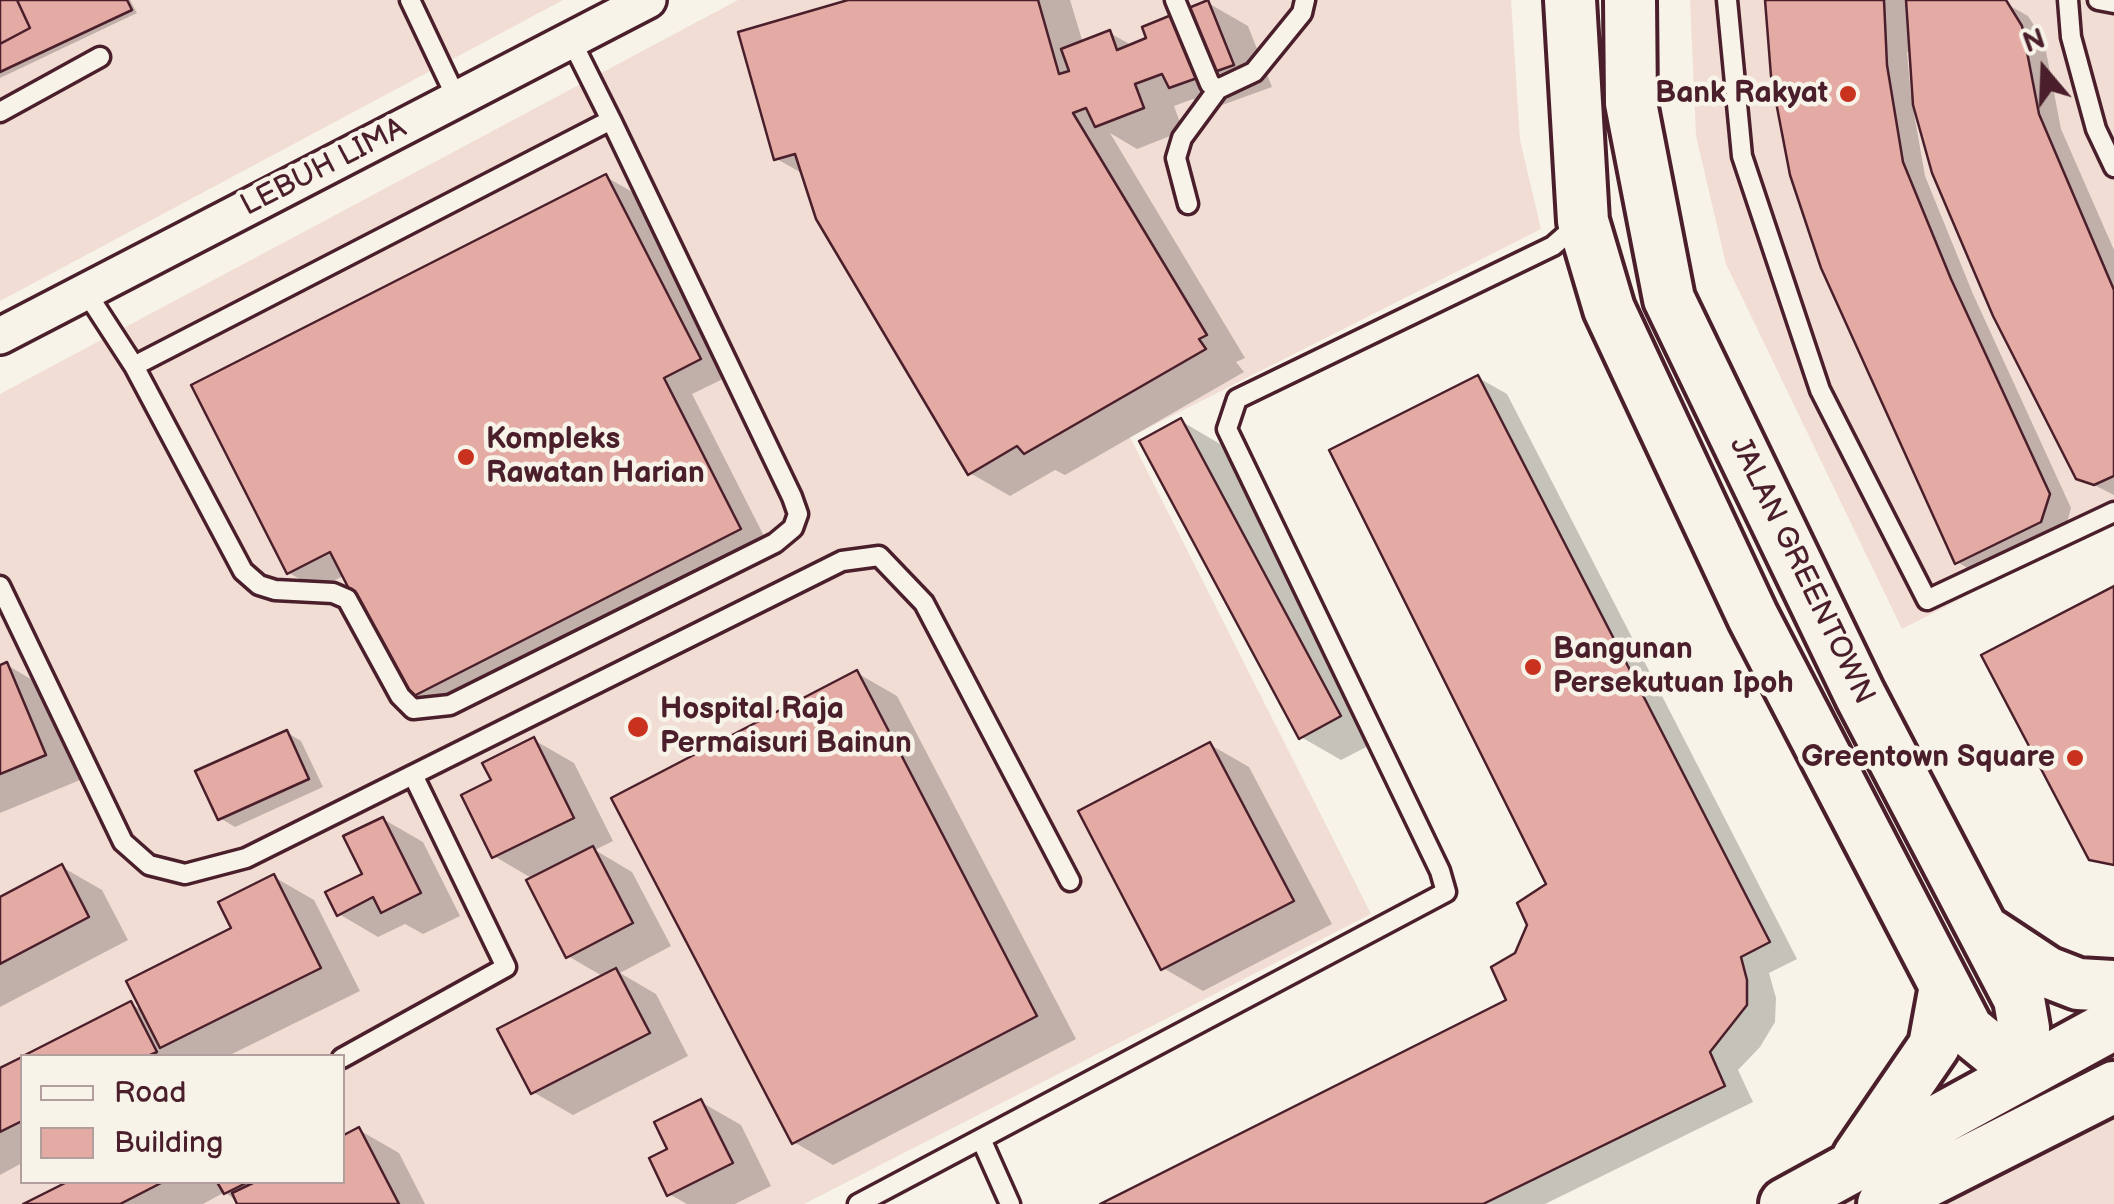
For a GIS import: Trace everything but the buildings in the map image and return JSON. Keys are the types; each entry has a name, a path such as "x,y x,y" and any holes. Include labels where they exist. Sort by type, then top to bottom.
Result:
{"main road":[{"name":"JALAN GREENTOWN","path":"1570,0 1583,221 1609,309 1753,616 1968,1030 2022,1074"},
{"name":"JALAN GREENTOWN","path":"1630,0 1631,103 1668,299 1860,695 2019,1000 2024,1028 2022,1074"},
{"path":"1984,930 2046,972 2078,984 2114,986"},
{"path":"1852,1192 1934,1046 1945,986"},
{"path":"1852,1192 2022,1074 2114,1024"},
{"path":"2022,1074 2074,1068 2114,1054"},
{"path":"1784,1204 1852,1192 2114,1087"}],"street":[{"name":"LEBUH LIMA","path":"0,336 648,0"}],"lane":[{"path":"410,0 457,100"},
{"path":"1175,0 1210,84 1218,88"},
{"path":"1188,204 1176,158 1182,138 1218,88 1254,72 1302,14 1305,0"},
{"path":"1727,0 1742,156 1820,390 1927,600 2114,512"},
{"path":"2068,0 2071,38 2096,128 2114,167"},
{"path":"2098,0 2114,3"},
{"path":"86,292 134,366 244,571 259,585 276,590 333,592 347,599 400,696 413,710 450,706 775,542 793,528 798,514 792,497 571,40"},
{"path":"0,112 100,57"},
{"path":"134,366 612,120"},
{"path":"858,1204 1446,892 1440,871 1227,429 1237,399 1552,246 1583,221"},
{"path":"0,586 122,842 149,865 184,874 246,858 842,560 879,556 924,603 1070,881"},
{"path":"345,1056 506,968 412,775"},
{"path":"981,1139 1010,1204"}],"shaded area":[{"path":"0,0 563,0 0,301"},
{"name":"Hospital Raja Permaisuri Bainun","path":"738,0 1511,0 1520,140 1541,229 1130,437 1371,914 804,1204 0,1204 0,394"},
{"path":"1690,0 2114,0 2114,520 1902,629 1726,264 1696,136"},
{"path":"2114,1063 2114,1204 1841,1204 2042,1100"}],"place":[{"name":"Bank Rakyat","path":"1848,94"},
{"name":"Kompleks Rawatan Harian","path":"466,457"},
{"name":"Bangunan Persekutuan Ipoh","path":"1533,667"},
{"name":"Hospital Raja Permaisuri Bainun","path":"638,727"},
{"name":"Greentown Square","path":"2075,758"}]}
